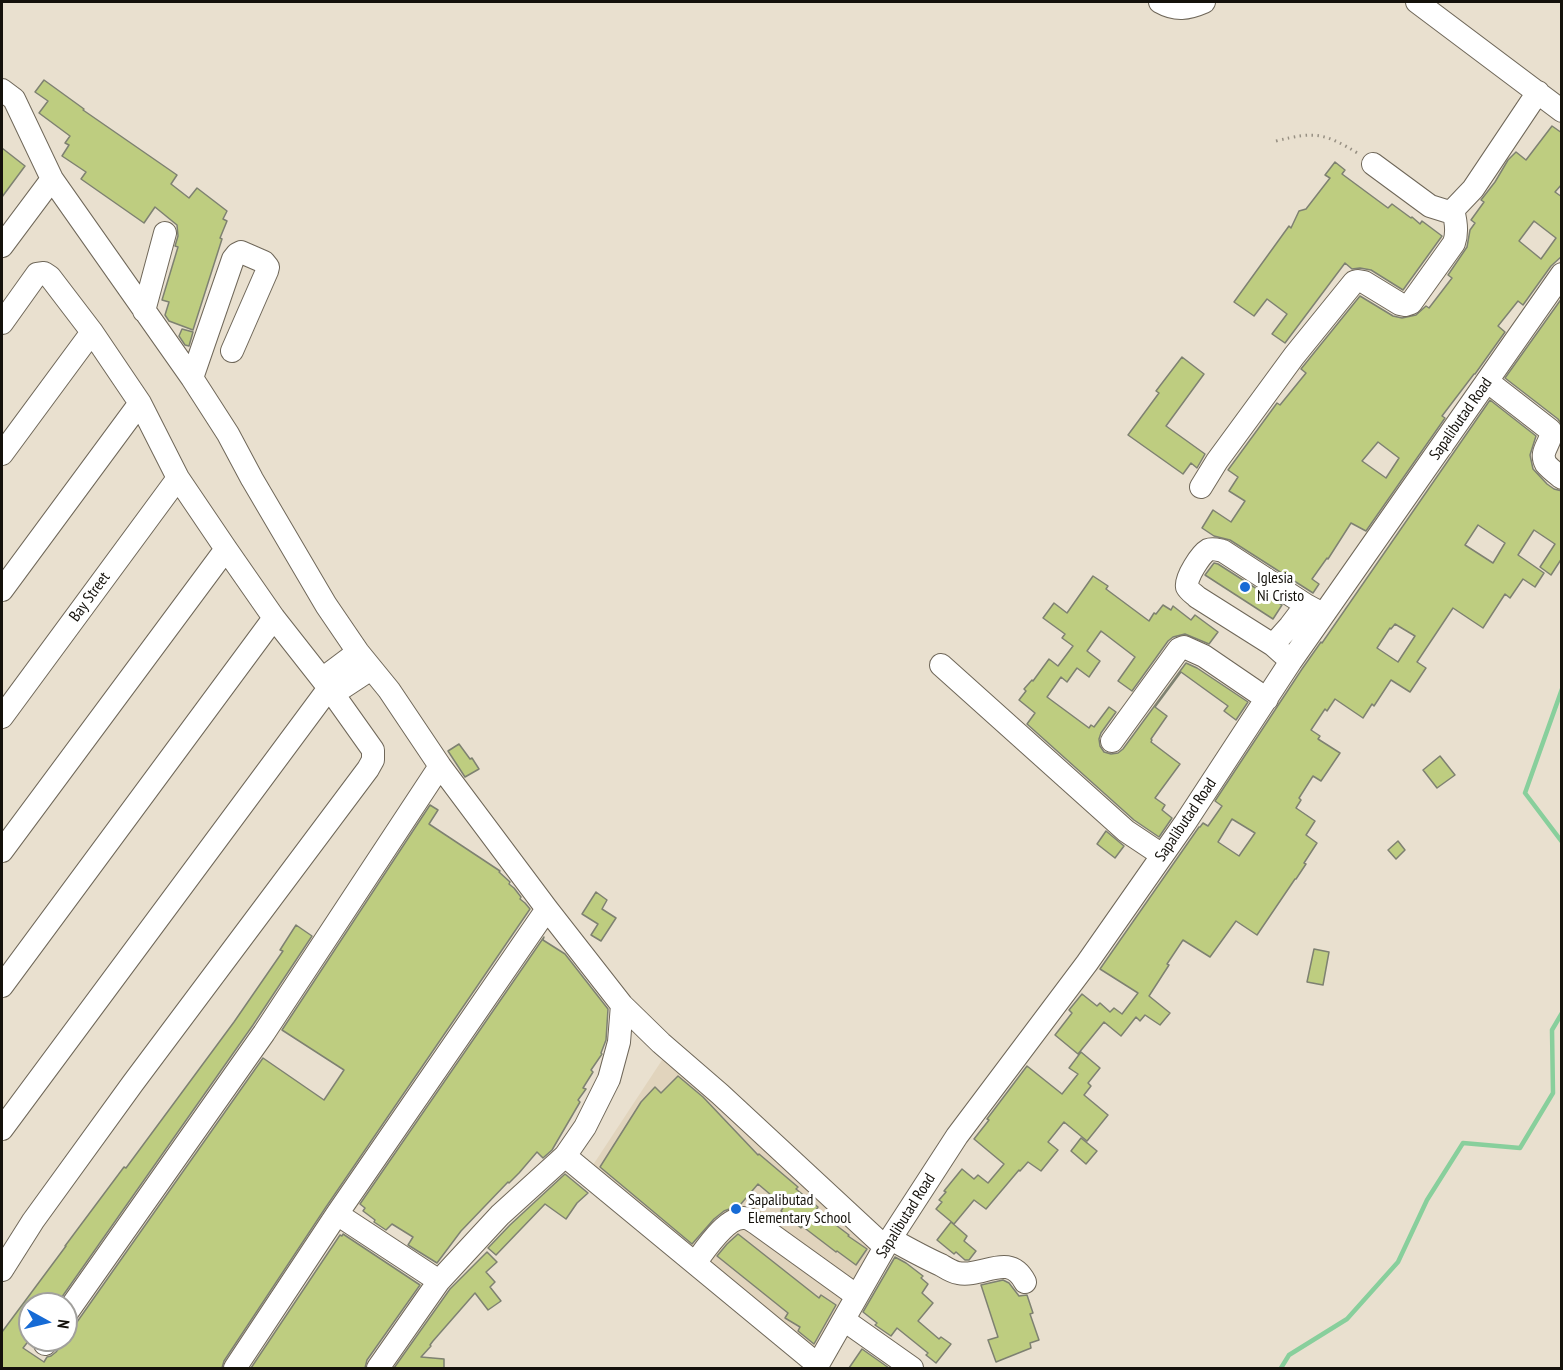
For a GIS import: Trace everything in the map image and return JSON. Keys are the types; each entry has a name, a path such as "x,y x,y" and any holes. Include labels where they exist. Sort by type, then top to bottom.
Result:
{"street":[{"path":"1160,2 1181,9 1204,2"},
{"path":"1417,2 1562,111"},
{"path":"2,90 14,99 52,179 192,378 228,434 326,605 440,766 622,1005 661,1043 888,1243 958,1273 976,1273 1008,1266 1020,1273 1025,1282"},
{"path":"1373,164 1430,206 1446,211 1454,210 1473,189 1538,92"},
{"path":"2,246 52,179"},
{"path":"1201,487 1217,461 1294,356 1354,282 1364,282 1400,304 1411,303 1454,243 1457,227 1454,210"},
{"path":"144,311 165,233"},
{"path":"192,378 233,259 241,252 264,262 268,267 232,351"},
{"path":"2,323 37,274 44,273 50,277 92,332 140,403 178,478 226,549 274,618 328,687 373,750 373,760 368,770 126,1092 33,1221 2,1270"},
{"name":"Sapalibutad Road","path":"817,1366 888,1243 957,1136 1087,963 1185,823 1291,661 1315,610 1487,381 1562,274"},
{"path":"2,454 92,332"},
{"path":"1487,381 1550,430 1551,438 1544,451 1544,457 1546,464 1562,478"},
{"path":"2,590 140,403"},
{"name":"Bay Street","path":"2,717 178,478"},
{"path":"2,851 226,549"},
{"path":"1273,645 1290,626 1315,610 1223,550 1207,551 1193,568 1187,580 1189,590 1273,645 1291,661"},
{"path":"2,986 274,618"},
{"path":"1112,741 1179,649 1184,647 1204,656 1267,699"},
{"path":"2,1129 328,687 364,660"},
{"path":"941,665 1126,831 1162,855"},
{"path":"78,1297 264,1033 440,766"},
{"path":"235,1368 337,1214 548,909"},
{"path":"378,1368 439,1281 500,1215 565,1156 585,1127 609,1079 619,1042 622,1005"},
{"path":"565,1156 817,1366"},
{"path":"337,1214 439,1281"},
{"path":"695,1263 720,1231 736,1219 743,1218 751,1220 857,1296"},
{"path":"844,1320 912,1368"}],"path":[{"path":"1276,141 1308,134 1330,137 1373,164"}],"shaded area":[{"name":"Sapalibutad Elementary School","path":"668,1051 875,1248 816,1351 589,1171"}],"building":[{"path":"44,80 177,175 171,184 189,198 197,188 227,211 223,219 227,221 220,238 222,239 193,330 169,321 165,315 169,302 162,300 178,247 175,246 178,236 177,225 155,207 144,223 81,179 86,172 62,156 69,145 65,143 70,136 39,113 48,101 35,92"},
{"path":"1552,126 1562,133 1562,184 1555,192 1562,197 1562,256 1551,266 1523,305 1518,301 1498,326 1505,332 1442,416 1445,418 1366,531 1351,523 1312,579 1319,584 1313,593 1230,540 1214,536 1202,528 1213,510 1231,522 1245,501 1229,491 1238,477 1228,470 1277,403 1280,405 1306,373 1301,369 1360,296 1393,316 1402,318 1416,315 1426,306 1429,308 1452,278 1448,275 1467,247 1470,230 1475,223 1471,220 1484,202 1481,200 1516,152 1526,160","holes":["1534,221 1556,238 1541,259 1519,241","1378,442 1399,458 1386,478 1362,461"]},
{"path":"2,148 25,166 2,197"},
{"path":"1335,162 1345,170 1342,174 1388,208 1392,204 1420,224 1422,221 1442,236 1403,290 1371,270 1352,269 1345,263 1285,343 1272,334 1287,314 1267,299 1254,316 1234,302 1289,226 1291,228 1299,211 1306,209 1330,178 1325,175"},
{"path":"1562,298 1562,425 1558,419 1505,378"},
{"path":"182,329 193,332 189,346 185,345 179,336"},
{"path":"1182,357 1204,374 1166,426 1205,454 1197,468 1191,463 1183,474 1128,435 1159,393 1156,391"},
{"path":"1490,400 1536,436 1530,455 1533,469 1547,484 1562,491 1562,558 1551,575 1540,567 1555,544 1534,530 1518,555 1544,573 1535,587 1523,579 1510,598 1505,594 1483,628 1453,608 1417,662 1426,668 1410,692 1391,680 1363,718 1335,699 1327,711 1325,709 1311,730 1320,736 1318,739 1340,753 1321,781 1313,776 1299,798 1301,800 1296,808 1315,821 1306,835 1317,843 1304,863 1306,864 1257,935 1236,921 1210,957 1183,940 1149,996 1170,1013 1160,1025 1145,1015 1140,1021 1136,1017 1121,1036 1104,1022 1078,1054 1055,1035 1072,1013 1069,1010 1082,994 1097,1006 1100,1003 1110,1012 1114,1008 1122,1014 1138,993 1100,969 1199,827 1203,823 1208,826 1222,806 1215,801 1302,669","holes":["1478,525 1505,543 1493,563 1465,545","1395,624 1415,636 1398,662 1377,648","1232,819 1255,833 1239,856 1218,842"]},
{"name":"Iglesia Ni Cristo","path":"1214,563 1282,605 1273,619 1205,575"},
{"path":"1093,576 1108,586 1106,589 1149,621 1163,605 1171,610 1173,606 1191,620 1195,615 1218,632 1209,644 1185,634 1173,637 1132,691 1118,681 1135,657 1101,631 1087,651 1100,661 1089,677 1077,668 1067,682 1061,677 1047,697 1089,728 1091,725 1094,727 1109,707 1116,712 1099,739 1104,752 1118,753 1123,749 1186,663 1248,702 1236,720 1224,711 1228,706 1181,672 1155,707 1167,716 1151,742 1180,764 1155,798 1165,805 1162,810 1172,818 1159,837 1134,820 1027,724 1035,713 1019,700 1026,691 1024,689 1049,659 1058,666 1073,646 1062,638 1065,634 1043,618 1054,603 1067,613"},
{"path":"459,744 479,769 465,777 448,751"},
{"path":"1440,756 1455,775 1437,788 1423,770"},
{"path":"430,805 438,810 429,824 500,871 530,909 326,1207 224,1361 222,1368 2,1368 2,1332 18,1310 18,1352 29,1352 44,1362 47,1357 56,1352 78,1352 78,1321 263,1058 324,1100 344,1070 282,1030"},
{"path":"1106,831 1124,846 1115,858 1097,844"},
{"path":"1398,841 1405,850 1396,859 1388,850"},
{"path":"596,892 607,900 602,909 616,918 601,941 591,935 598,924 582,914"},
{"path":"296,925 312,936 253,1025 65,1292 32,1292 234,1022 283,951 280,950"},
{"path":"544,937 543,940 565,954 608,1009 606,1040 602,1054 591,1070 593,1072 583,1088 586,1089 578,1100 580,1102 552,1150 543,1158 537,1152 461,1231 437,1263 408,1245 413,1237 392,1224 386,1230 363,1211 365,1208 360,1204"},
{"path":"1314,949 1329,952 1323,985 1307,982"},
{"path":"1081,1052 1100,1068 1088,1083 1091,1086 1084,1095 1108,1115 1087,1141 1064,1122 1048,1142 1058,1150 1041,1171 1028,1162 986,1209 974,1200 954,1224 936,1209 942,1202 939,1200 946,1192 944,1191 962,1169 974,1179 978,1175 988,1183 1004,1164 974,1139 989,1120 987,1119 1027,1066 1062,1094 1078,1074 1069,1068"},
{"path":"678,1076 703,1097 758,1155 798,1187 796,1189 818,1207 816,1210 867,1249 856,1265 802,1226 801,1228 781,1211 784,1206 758,1184 740,1205 724,1211 714,1219 692,1244 600,1167 641,1102 655,1087 661,1093"},
{"path":"1081,1138 1097,1151 1086,1164 1071,1151"},
{"path":"565,1174 588,1193 577,1203 566,1219 545,1204 496,1255 488,1248 510,1225"},
{"path":"951,1222 967,1236 964,1241 976,1251 969,1260 965,1260 956,1252 954,1254 937,1240"},
{"path":"343,1234 420,1285 367,1360 365,1368 251,1368 340,1235"},
{"path":"738,1234 819,1298 821,1295 836,1305 814,1344 798,1331 800,1327 785,1318 788,1313 717,1256"},
{"path":"487,1252 497,1262 486,1272 495,1282 490,1287 501,1301 488,1310 475,1293 433,1341 421,1357 444,1359 444,1368 394,1368 450,1289"},
{"path":"895,1257 923,1276 921,1278 928,1284 922,1293 933,1303 918,1321 939,1339 941,1337 951,1344 936,1363 926,1355 928,1353 897,1328 891,1336 875,1325 877,1323 863,1312"},
{"path":"1003,1280 1009,1283 1019,1296 1027,1295 1033,1313 1030,1314 1039,1340 1030,1343 1031,1348 996,1362 988,1340 998,1337 981,1285"},
{"path":"862,1349 889,1368 849,1368"}],"waterway":[{"path":"1562,689 1525,793 1562,842"},
{"path":"1281,1368 1289,1355 1347,1319 1398,1262 1427,1200 1463,1143 1520,1148 1553,1093 1552,1030 1562,1013"}],"place":[{"name":"Iglesia Ni Cristo","path":"1245,587"},
{"name":"Sapalibutad Elementary School","path":"736,1209"}]}
